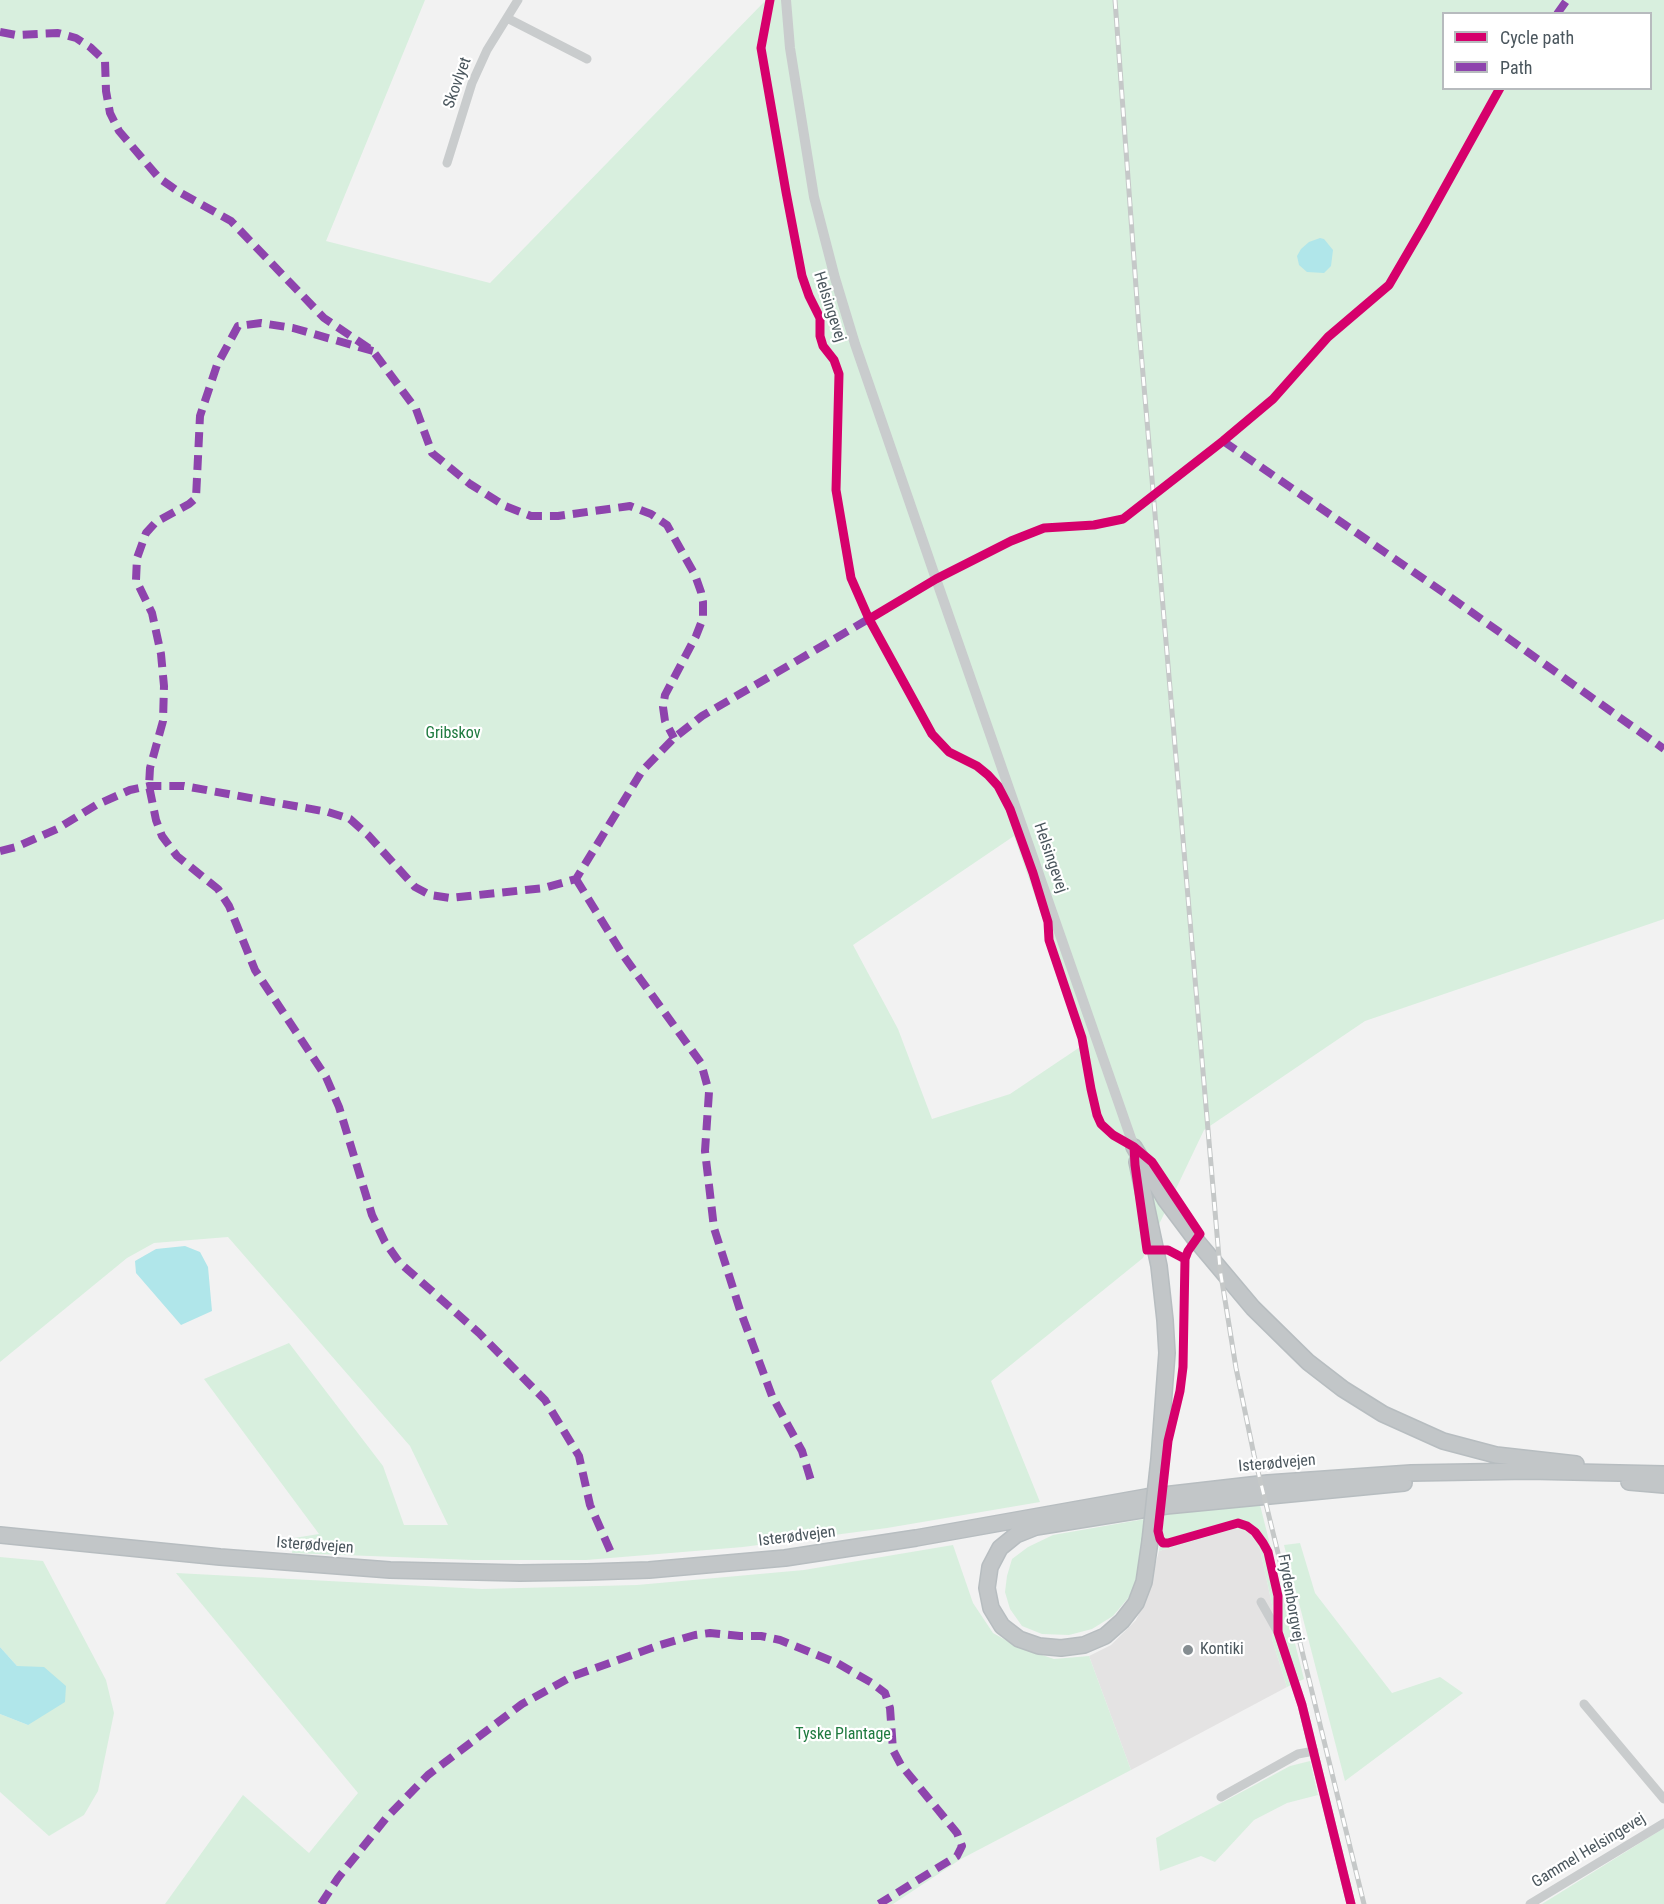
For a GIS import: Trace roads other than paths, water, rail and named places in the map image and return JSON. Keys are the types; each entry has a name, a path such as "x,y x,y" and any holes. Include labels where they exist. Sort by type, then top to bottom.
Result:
{"highway":[{"path":"1134,1147 1159,1266 1167,1353 1159,1459 1150,1540 1144,1582 1136,1603 1122,1621 1105,1636 1084,1645 1061,1648 1039,1646 1019,1639 1002,1626 991,1608 987,1588 990,1567 1000,1548 1016,1534 1036,1527 1166,1506 1436,1481 1479,1472"},
{"path":"1134,1147 1165,1199 1253,1308 1308,1362 1343,1389 1383,1414 1443,1441 1496,1455 1658,1474"},
{"name":"Isterødvejen","path":"0,1535 220,1557 390,1570 520,1573 649,1570 785,1558 852,1549 1146,1497 1218,1488 1411,1473 1658,1474"},
{"name":"Isterødvejen","path":"1594,1474 1628,1482 1664,1485"}],"street":[{"name":"Skovlyet","path":"447,164 472,83 487,50 518,0"},
{"name":"Helsingevej","path":"786,0 790,48 814,197 855,344 1134,1147"},
{"path":"507,18 587,59"},
{"name":"Frydenborgvej","path":"1261,1602 1278,1632 1302,1704 1351,1904"},
{"path":"1584,1704 1664,1799"},
{"path":"1221,1797 1298,1754 1314,1751"},
{"name":"Gammel Helsingevej","path":"1530,1904 1664,1823"}],"water":[{"path":"1324,239 1333,250 1331,266 1324,273 1307,272 1299,265 1297,256 1309,242"},
{"path":"185,1246 200,1252 208,1267 212,1311 181,1325 136,1273 135,1261 156,1249"},
{"path":"0,1647 17,1666 44,1667 66,1686 65,1702 28,1725 0,1714"}],"railway":[{"path":"1115,0 1139,328 1220,1269 1236,1368 1254,1455 1364,1904"}],"place":[{"name":"Kontiki","path":"1188,1650"}],"park label":[{"name":"Gribskov","path":"453,734"},
{"name":"Tyske Plantage","path":"843,1735"}]}
